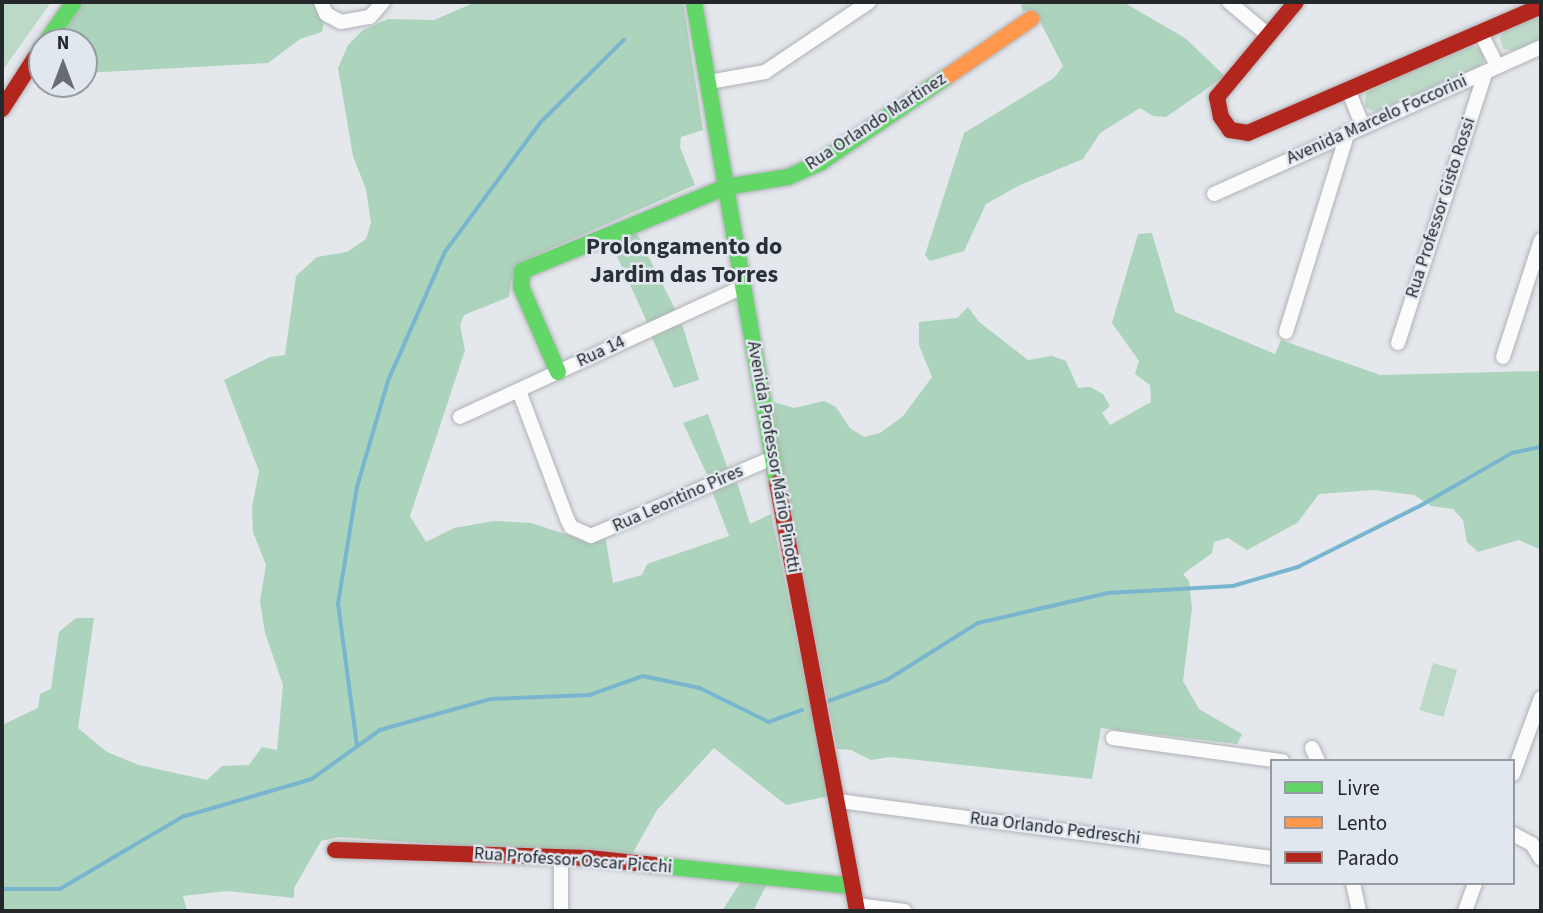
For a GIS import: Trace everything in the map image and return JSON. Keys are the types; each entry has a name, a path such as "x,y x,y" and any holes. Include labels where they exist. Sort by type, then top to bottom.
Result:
{"street":[{"path":"56,28 74,2"},
{"path":"321,2 326,14 341,22 370,17 383,2"},
{"name":"Avenida Professor Mário Pinotti","path":"694,2 772,458 839,801 856,908"},
{"path":"709,82 765,72 869,2"},
{"path":"1229,2 1268,35 1296,2"},
{"name":"Avenida Marcelo Foccorini","path":"1268,35 1224,86 1216,103 1230,130 1248,133 1349,92 1541,6"},
{"name":"Rua Orlando Martinez","path":"558,372 519,281 528,266 726,187 788,177 821,162 1031,19"},
{"path":"1481,34 1491,70"},
{"name":"Avenida Marcelo Foccorini","path":"1213,194 1362,124 1541,47"},
{"path":"2,109 28,69"},
{"name":"Rua Professor Gisto Rossi","path":"1398,343 1491,70"},
{"path":"1349,92 1362,124"},
{"path":"1286,332 1348,132"},
{"path":"1503,357 1541,240"},
{"name":"Rua 14","path":"460,417 743,287"},
{"name":"Rua Leontino Pires","path":"519,391 567,519 584,534 599,534 772,458"},
{"path":"1515,769 1539,712 1541,698"},
{"path":"1113,738 1270,759"},
{"name":"Rua Orlando Pedreschi","path":"839,801 1270,858"},
{"path":"1515,835 1537,842 1541,859"},
{"name":"Rua Professor Oscar Picchi","path":"335,850 561,858 852,886"},
{"path":"561,858 561,911"},
{"path":"1353,885 1359,911"},
{"path":"1465,911 1474,885"},
{"path":"856,908 905,911"}],"green space":[{"path":"2,2 51,2 33,28 28,28 28,34 2,71"},
{"path":"85,2 313,2 324,21 322,32 300,39 268,63 98,72 98,28 66,28"},
{"path":"476,2 683,2 703,130 681,137 680,147 695,185 525,260 511,281 509,297 464,315 460,325 465,350 410,516 426,542 454,528 494,521 531,523 587,541 605,535 613,583 642,575 647,564 729,536 712,491 737,482 750,524 771,514 829,796 786,805 714,748 657,810 630,858 339,837 321,841 294,888 294,898 227,891 183,896 187,911 2,911 2,725 38,708 40,694 51,689 59,632 76,618 94,618 78,728 107,752 139,765 207,780 222,766 249,765 262,747 277,750 283,685 265,633 260,601 266,565 253,532 252,508 259,471 224,380 270,357 285,355 296,276 317,257 347,252 366,239 371,223 366,189 353,156 338,68 348,45 363,30 388,19 434,20"},
{"path":"1020,2 1123,2 1185,38 1225,76 1166,117 1153,116 1140,108 1100,133 1083,159 1020,185 986,204 964,251 930,261 925,255 964,133 1054,78 1063,66 1034,10 1023,11"},
{"path":"1541,14 1541,40 1516,51 1503,49 1500,38 1504,31"},
{"path":"1469,45 1482,49 1484,61 1479,67 1375,112 1365,107 1366,92"},
{"path":"634,228 676,311 648,324 608,237"},
{"path":"1152,233 1175,312 1275,354 1281,340 1380,375 1541,371 1541,550 1519,540 1478,552 1467,542 1463,520 1453,509 1431,506 1414,495 1374,490 1319,494 1297,523 1247,550 1228,538 1214,542 1212,553 1183,574 1189,581 1192,608 1183,681 1199,709 1242,734 1237,744 1101,728 1092,779 890,757 871,760 851,750 837,749 787,497 773,402 794,408 824,401 836,407 850,428 864,437 880,433 903,416 932,377 919,345 919,322 957,318 968,307 979,322 1028,360 1052,356 1066,361 1078,388 1090,387 1103,394 1110,406 1102,413 1110,425 1151,402 1150,385 1135,374 1139,361 1112,323 1138,234"},
{"path":"682,324 699,380 674,388 651,335"},
{"path":"708,414 729,472 710,481 683,423"},
{"path":"1433,663 1457,670 1444,717 1419,710"},
{"path":"742,880 767,884 753,911 722,911"}],"waterway":[{"path":"357,746 338,604 357,487 388,381 445,252 540,123 624,40"},
{"path":"829,701 887,680 978,623 1108,593 1233,586 1298,567 1420,506 1512,453 1541,447"},
{"path":"2,889 60,889 182,817 312,779 380,730 491,699 590,695 643,676 700,688 769,722 802,710"}],"traffic: fast":[{"path":"56,28 74,2"},
{"path":"694,2 777,483"},
{"path":"558,372 521,287 522,271 726,187 788,177 821,162 948,76"},
{"path":"655,865 852,886"}],"traffic: slow":[{"path":"948,76 1031,19"}],"traffic: jam":[{"path":"1296,2 1217,97 1221,117 1230,130 1248,133 1541,6"},
{"path":"2,109 28,69"},
{"path":"777,483 857,911"},
{"path":"335,850 589,858 655,865"}],"district":[{"name":"Prolongamento do Jardim das Torres","path":"684,261"}]}
